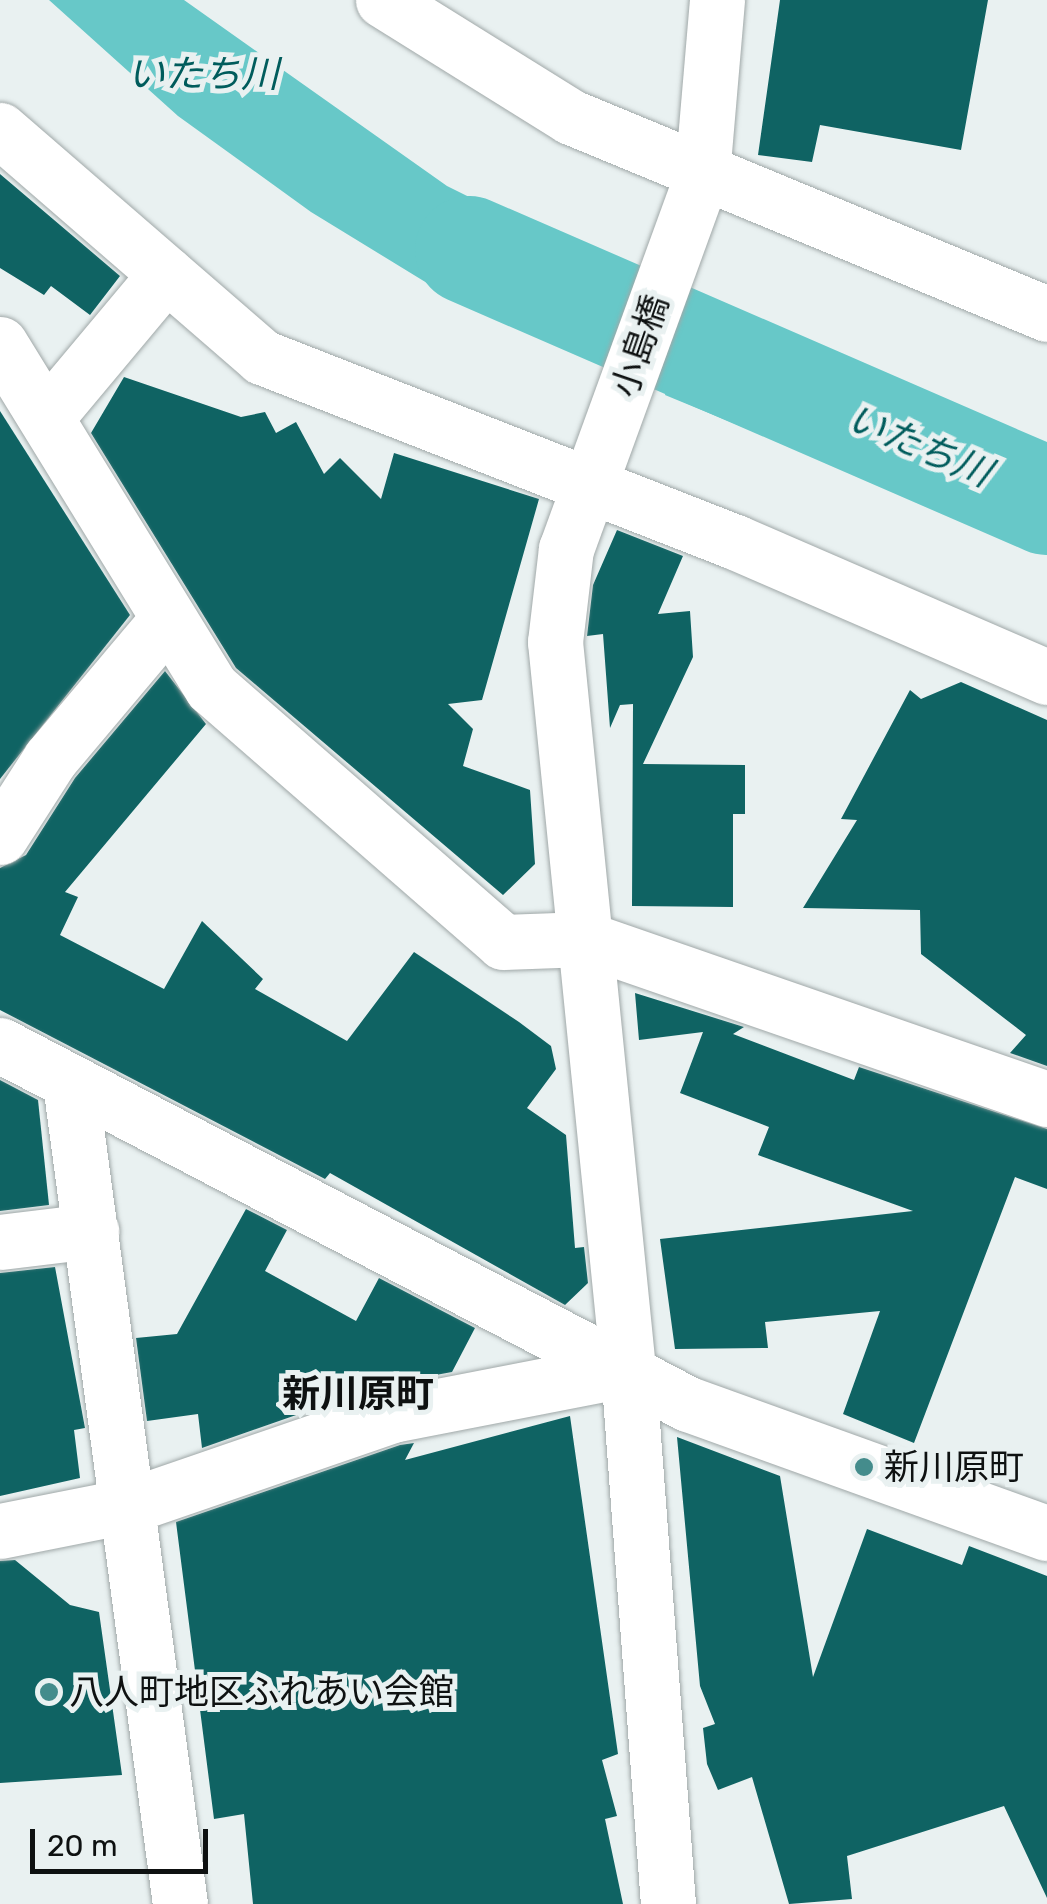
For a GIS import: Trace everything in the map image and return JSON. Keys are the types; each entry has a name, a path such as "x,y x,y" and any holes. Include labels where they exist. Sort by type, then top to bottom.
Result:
{"street":[{"path":"383,0 572,117 1047,314"},
{"name":"小島橋","path":"668,1904 628,1368 555,642 566,549 702,174 716,0"},
{"path":"0,130 262,357 597,470 1047,677"},
{"path":"166,274 18,387 108,533 212,688 503,942 585,939 1047,1099"},
{"path":"0,837 50,760 167,620"},
{"path":"0,1045 521,1325 628,1368 688,1404 1047,1533"},
{"path":"70,1083 130,1504 180,1904"},
{"path":"0,1242 91,1231"},
{"path":"0,1531 130,1504 392,1415 628,1368"}],"water":[{"name":"いたち川","path":"49,0 184,0 447,186 619,271 588,359 458,302 311,212 178,116"},
{"name":"いたち川","path":"697,300 1047,448 1047,552 665,395"}],"building":[{"path":"780,0 988,0 961,150 820,125 812,162 758,155"},
{"path":"0,174 120,276 90,315 51,286 44,295 0,268"},
{"path":"124,377 241,417 265,412 276,433 296,422 324,474 340,458 381,499 394,453 539,499 482,700 448,704 473,729 463,766 530,790 535,864 503,895 236,668 91,433"},
{"path":"0,411 130,615 0,779"},
{"path":"617,530 683,556 658,614 690,611 693,657 643,764 745,765 745,814 733,814 733,907 632,906 633,704 620,705 610,728 603,634 587,636 593,585"},
{"path":"165,671 206,724 65,892 78,897 60,935 164,989 202,921 263,979 255,989 347,1041 414,952 519,1022 551,1046 556,1069 527,1108 566,1135 575,1248 584,1247 588,1283 565,1305 330,1173 325,1179 0,1010 0,868 26,855 75,778"},
{"path":"961,682 1047,720 1047,1066 1010,1053 1026,1035 921,954 920,910 803,908 857,820 841,819 910,690 921,699"},
{"path":"635,993 744,1027 733,1034 854,1080 859,1067 1047,1129 1047,1189 1015,1177 914,1443 843,1414 880,1311 765,1322 768,1348 675,1349 660,1239 913,1211 758,1155 769,1127 680,1093 703,1032 639,1040"},
{"path":"0,1080 38,1100 49,1205 0,1211"},
{"path":"246,1209 287,1230 265,1271 356,1321 379,1278 475,1328 452,1372 382,1385 202,1448 198,1414 147,1421 136,1338 177,1334"},
{"path":"55,1267 85,1428 74,1430 80,1478 0,1496 0,1273"},
{"path":"570,1416 618,1754 602,1760 617,1816 605,1819 623,1904 253,1904 244,1814 214,1819 176,1522 400,1445 414,1443 405,1460"},
{"path":"677,1437 780,1476 813,1677 867,1529 962,1565 969,1546 1047,1576 1047,1898 1004,1806 847,1856 852,1899 789,1904 752,1777 718,1790 707,1764 703,1728 715,1724 700,1686"},
{"name":"八人町地区ふれあい会館","path":"15,1560 70,1605 99,1612 122,1775 0,1783 0,1561"}],"waterway":[{"name":"いたち川","path":"469,250 1047,501"}],"place":[{"name":"新川原町","path":"864,1467"},
{"name":"八人町地区ふれあい会館","path":"49,1692"}],"district":[{"name":"新川原町","path":"358,1395"}]}
